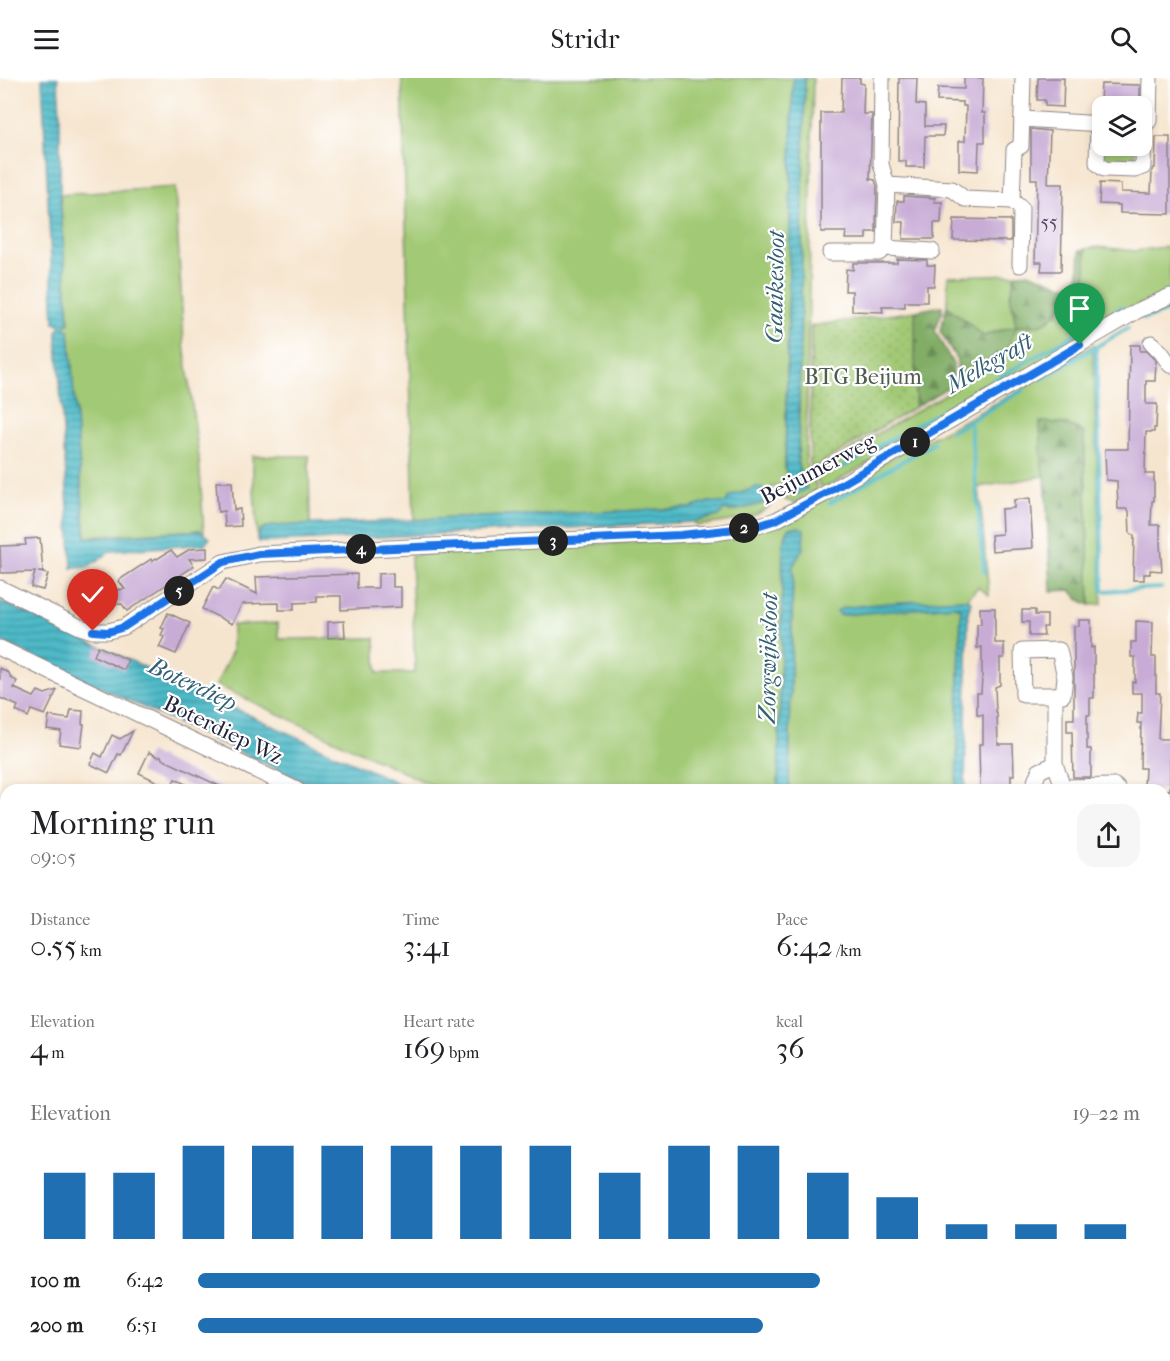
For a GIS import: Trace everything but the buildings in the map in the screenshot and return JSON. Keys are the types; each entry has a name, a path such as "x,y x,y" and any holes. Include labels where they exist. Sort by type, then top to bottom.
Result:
{"street":[{"path":"882,78 881,164 887,185 885,248"},
{"path":"1012,201 1014,150 1021,146 1023,78"},
{"path":"1150,78 1150,96"},
{"path":"1022,119 1092,123"},
{"path":"1098,156 1097,163 1104,169 1135,170 1143,167 1143,156"},
{"path":"887,185 952,189 965,199 1012,201 1021,208 1020,265"},
{"path":"830,253 879,253 885,248 932,250"},
{"name":"Beijumerweg","path":"0,588 80,627 108,632 135,621 223,562 259,554 681,535 754,527 776,520 823,495 1137,311 1170,296"},
{"path":"1151,343 1170,365"},
{"name":"Boterdiep Wz","path":"0,648 284,784"},
{"path":"1055,695 1055,764 1061,784"},
{"path":"1034,784 1038,771 1055,764"}],"green space":[{"path":"402,78 793,78 785,466 788,492 805,483 798,465 805,78 813,78 806,459 818,489 795,503 785,500 782,486 771,487 772,503 766,509 737,520 696,526 694,522 730,510 728,502 722,504 710,502 690,508 414,520"},
{"path":"1103,156 1135,156 1135,160 1103,161"},
{"path":"175,187 184,344 199,458 204,533 200,530 86,537 69,331 66,330 66,324 69,323 60,195"},
{"path":"1170,246 1170,292 826,487 821,487 813,472 957,387 957,377 967,374 1017,326 988,334 985,337 947,306 948,276 1016,274 1013,279 1057,315 1068,291 1086,290 1086,249 1098,247 1136,251"},
{"path":"1086,249 1086,291 1068,291 1050,319 1037,325 1017,326 1008,348 967,374 957,377 957,360 940,331 947,306 985,337 988,334 1016,326 1010,295 1016,274 1031,273 1061,285 1078,285 1080,250"},
{"path":"942,306 935,331 953,364 953,384 915,407 915,311"},
{"name":"BTG Beijum","path":"915,311 915,407 813,468 810,463 811,326"},
{"path":"1093,345 1102,604 1090,605 1084,433 1043,462 1045,476 979,487 989,595 978,587 967,599 842,608 955,606 961,609 956,784 789,784 793,566 801,551 802,529 793,527 787,531 783,544 778,784 429,784 216,685 232,651 232,625 278,623 279,639 375,638 377,673 415,673 411,555 734,536 939,434 1029,385 1039,375"},
{"path":"1040,422 1063,424 1084,433 1090,605 1079,600 1071,590 1051,591"},
{"path":"252,456 309,456 310,525 264,527 257,537"}],"water":[{"path":"42,78 58,78 60,195 69,323 66,324 66,330 69,330 86,537 200,530 210,538 205,544 111,551 89,567 72,568 57,340 57,331 61,327 60,324 54,323"},
{"path":"793,78 805,78 798,465 807,489 795,495 788,492 785,466"},
{"path":"757,487 762,488 766,499 762,504 732,511 724,510 719,516 694,522 273,542 259,542 257,537 261,529 273,526 690,508 709,502 726,503 731,496"},
{"path":"789,528 804,529 803,548 793,566 789,784 778,784 783,544"},
{"path":"965,599 970,600 971,603 968,612 965,784 956,784 961,609 955,606 839,615 836,611 858,606"},
{"path":"0,601 400,784 309,784 0,641"}],"waterway":[{"name":"Melkgraft","path":"843,467 1122,307"},
{"path":"1144,319 1170,310"},
{"path":"1042,379 1128,328"},
{"path":"1096,348 1103,591 1161,588"},
{"path":"951,432 1023,390"},
{"path":"970,421 984,572"},
{"path":"830,503 934,443"}],"route":[{"path":"93,631 108,632 124,627 223,562 259,554 681,535 754,527 776,520 823,495 1080,345"}],"water label":[{"name":"Gaaikesloot","path":"775,287"},
{"name":"Zorgwijksloot","path":"768,658"},
{"name":"Boterdiep","path":"193,684"}]}
